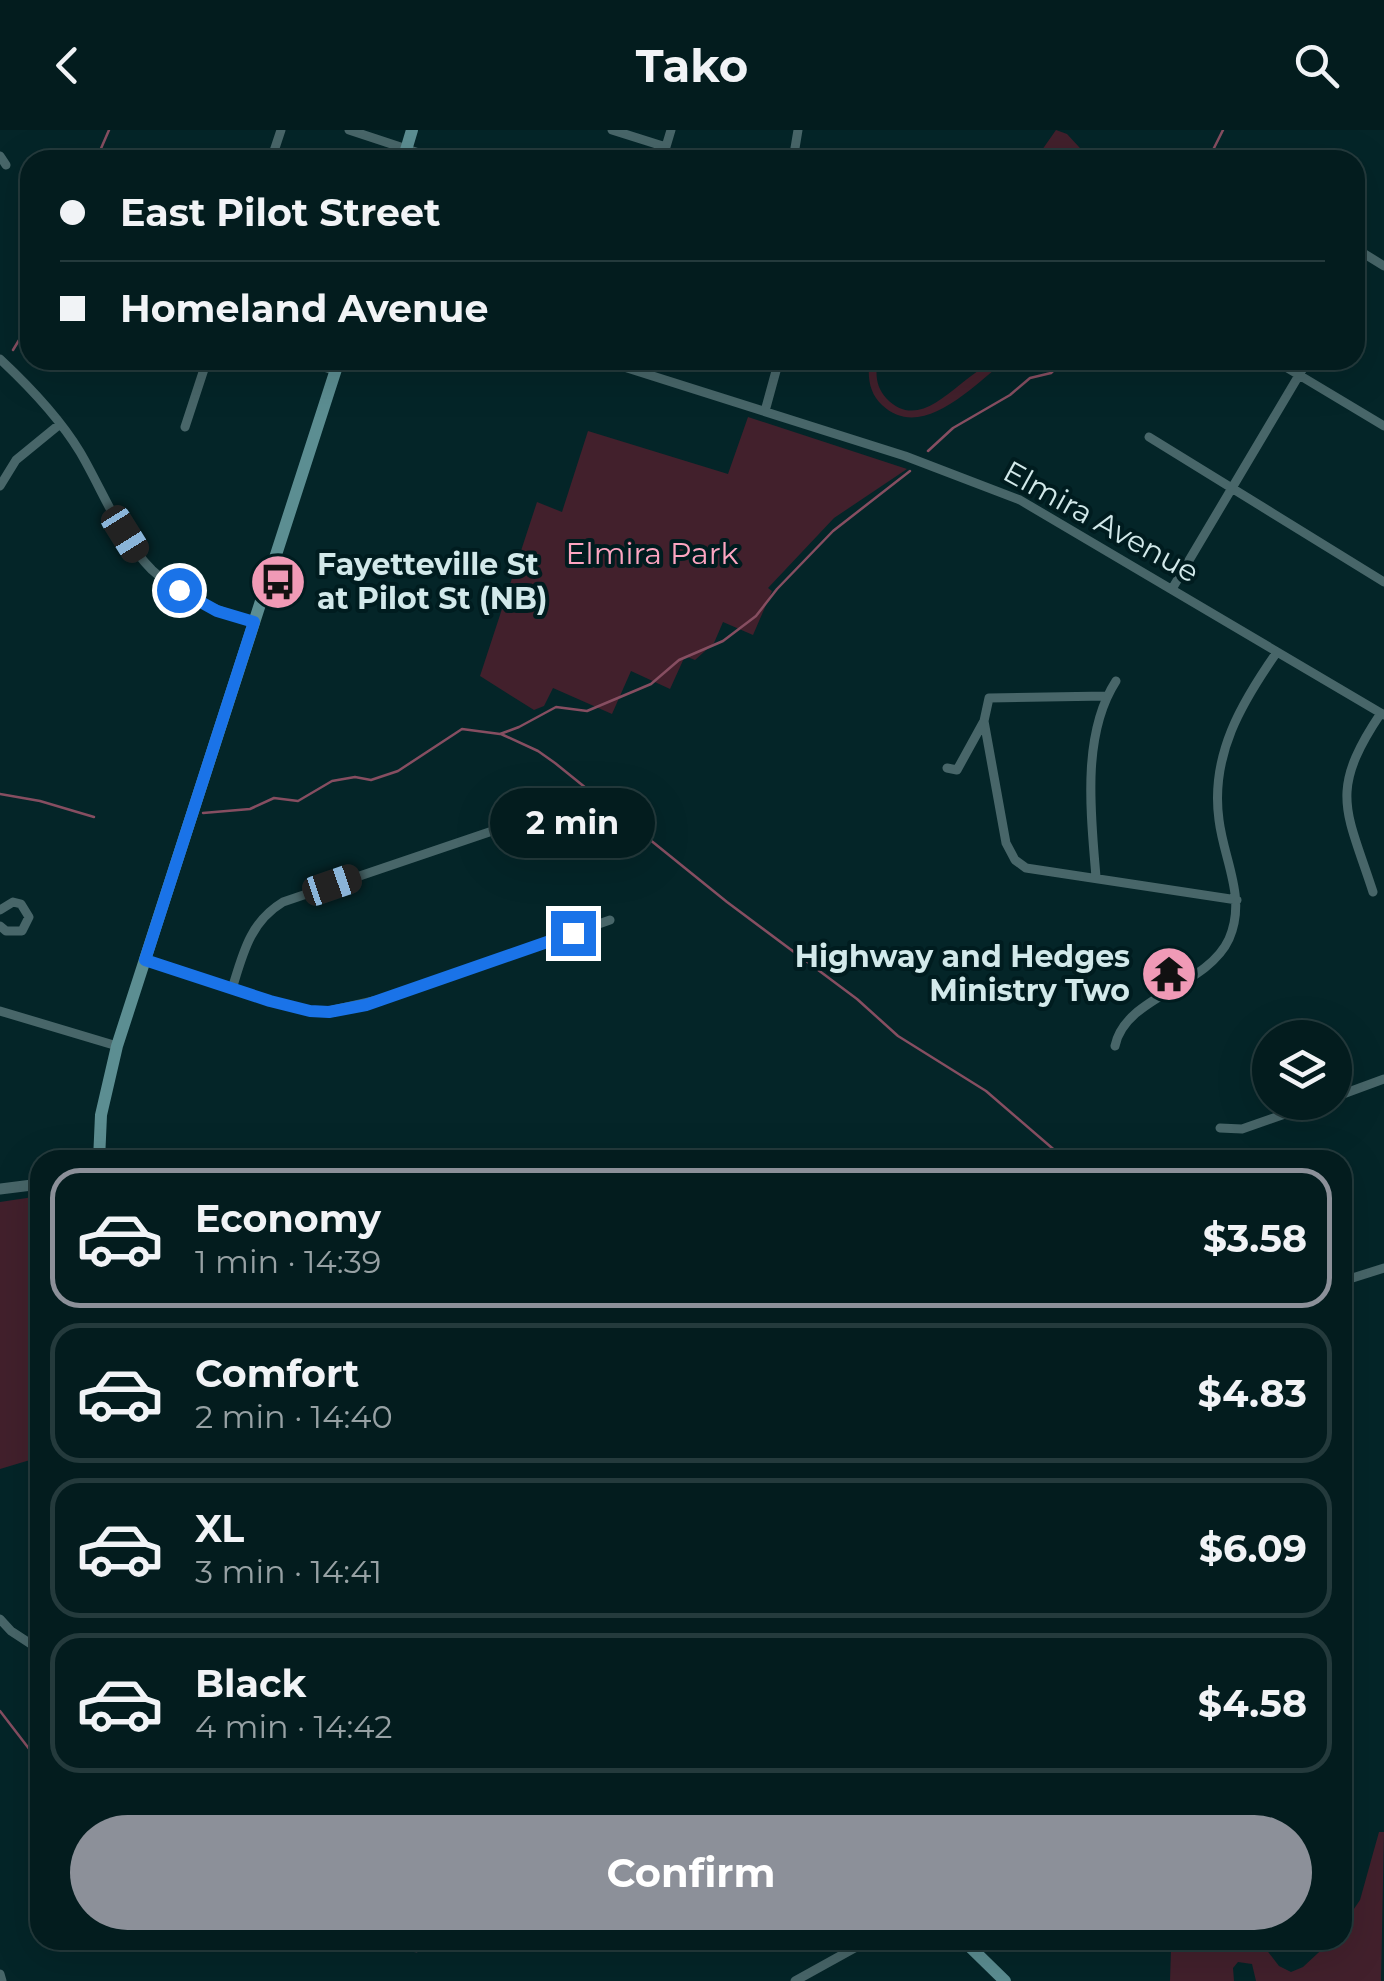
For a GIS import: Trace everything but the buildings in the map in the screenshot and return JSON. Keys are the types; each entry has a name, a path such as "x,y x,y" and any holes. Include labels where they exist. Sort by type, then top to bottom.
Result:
{"main road":[{"path":"99,1150 101,1115 117,1046 335,370"},
{"path":"973,1950 1005,1981"}],"street":[{"path":"349,130 395,150"},
{"path":"612,130 666,147"},
{"path":"665,150 671,130"},
{"path":"0,359 79,450 130,542 150,568 194,600 254,622"},
{"path":"185,427 204,370"},
{"name":"Elmira Avenue","path":"634,370 941,468 1020,500 1383,714"},
{"path":"765,411 776,370"},
{"path":"1291,370 1384,426"},
{"path":"1172,589 1302,370"},
{"path":"0,486 16,460 60,424"},
{"path":"1150,438 1384,582"},
{"path":"1115,1046 1124,1022 1197,974 1222,950 1236,918 1237,900 1218,818 1221,761 1232,726 1250,690 1278,652"},
{"path":"1096,877 1094,745 1107,696 1116,681"},
{"path":"947,768 956,770 981,725 989,698 1107,696"},
{"path":"1374,892 1349,818 1346,783 1356,754 1383,714"},
{"path":"981,725 1011,855 1031,870 1237,900"},
{"path":"232,989 252,932 264,916 284,902 532,818"},
{"path":"0,910 13,902 27,910 29,918 22,931 2,932"},
{"path":"145,960 310,1011 348,1009 610,920"},
{"path":"0,1011 117,1046"},
{"path":"1352,1091 1384,1080"},
{"path":"1220,1128 1242,1129 1268,1120"},
{"path":"0,1189 30,1185"},
{"path":"1352,1278 1384,1268"},
{"path":"0,1619 30,1643"},
{"path":"798,1980 852,1950"},
{"path":"0,1974 2,1981"}],"green space":[{"path":"1056,130 1067,134 1082,150 1042,150"},
{"path":"877,370 877,380 886,398 901,409 917,410 932,405 980,370 994,370 947,406 914,417 898,415 882,405 874,395 869,372"},
{"name":"Elmira Park","path":"748,417 907,469 834,518 768,588 772,591 753,635 723,622 714,643 695,660 685,656 670,689 631,671 612,714 553,688 544,706 534,710 480,676 537,502 562,512 588,431 728,474"},
{"path":"30,1198 30,1460 0,1469 0,1202"},
{"path":"1379,1832 1384,1832 1381,1981 1256,1981 1252,1964 1238,1962 1233,1968 1234,1981 1170,1981 1171,1950 1267,1950 1279,1966 1291,1972 1303,1967 1321,1950 1352,1950 1352,1912 1360,1900"}],"waterway":[{"path":"100,150 109,130"},
{"path":"1213,150 1223,130"},
{"path":"13,350 20,338"},
{"path":"928,451 953,428 1010,395 1030,378 1054,370"},
{"path":"203,813 250,809 274,798 298,801 332,781 355,777 371,780 398,771 462,729 500,734 556,707 587,711 651,684 679,660 723,641 756,616 833,531 910,471"},
{"path":"501,734 555,763 727,902 857,999 898,1036 986,1091 1054,1150"},
{"path":"0,794 94,817"},
{"path":"0,1711 30,1750"},
{"path":"405,1950 417,1951"}],"place":[{"name":"Fayetteville St at Pilot St (NB)","path":"278,582"},
{"name":"Highway and Hedges Ministry Two","path":"1169,974"}],"route":[{"path":"179,590 217,611 254,622 145,960 270,1001 329,1012 366,1005 573,933"}]}
